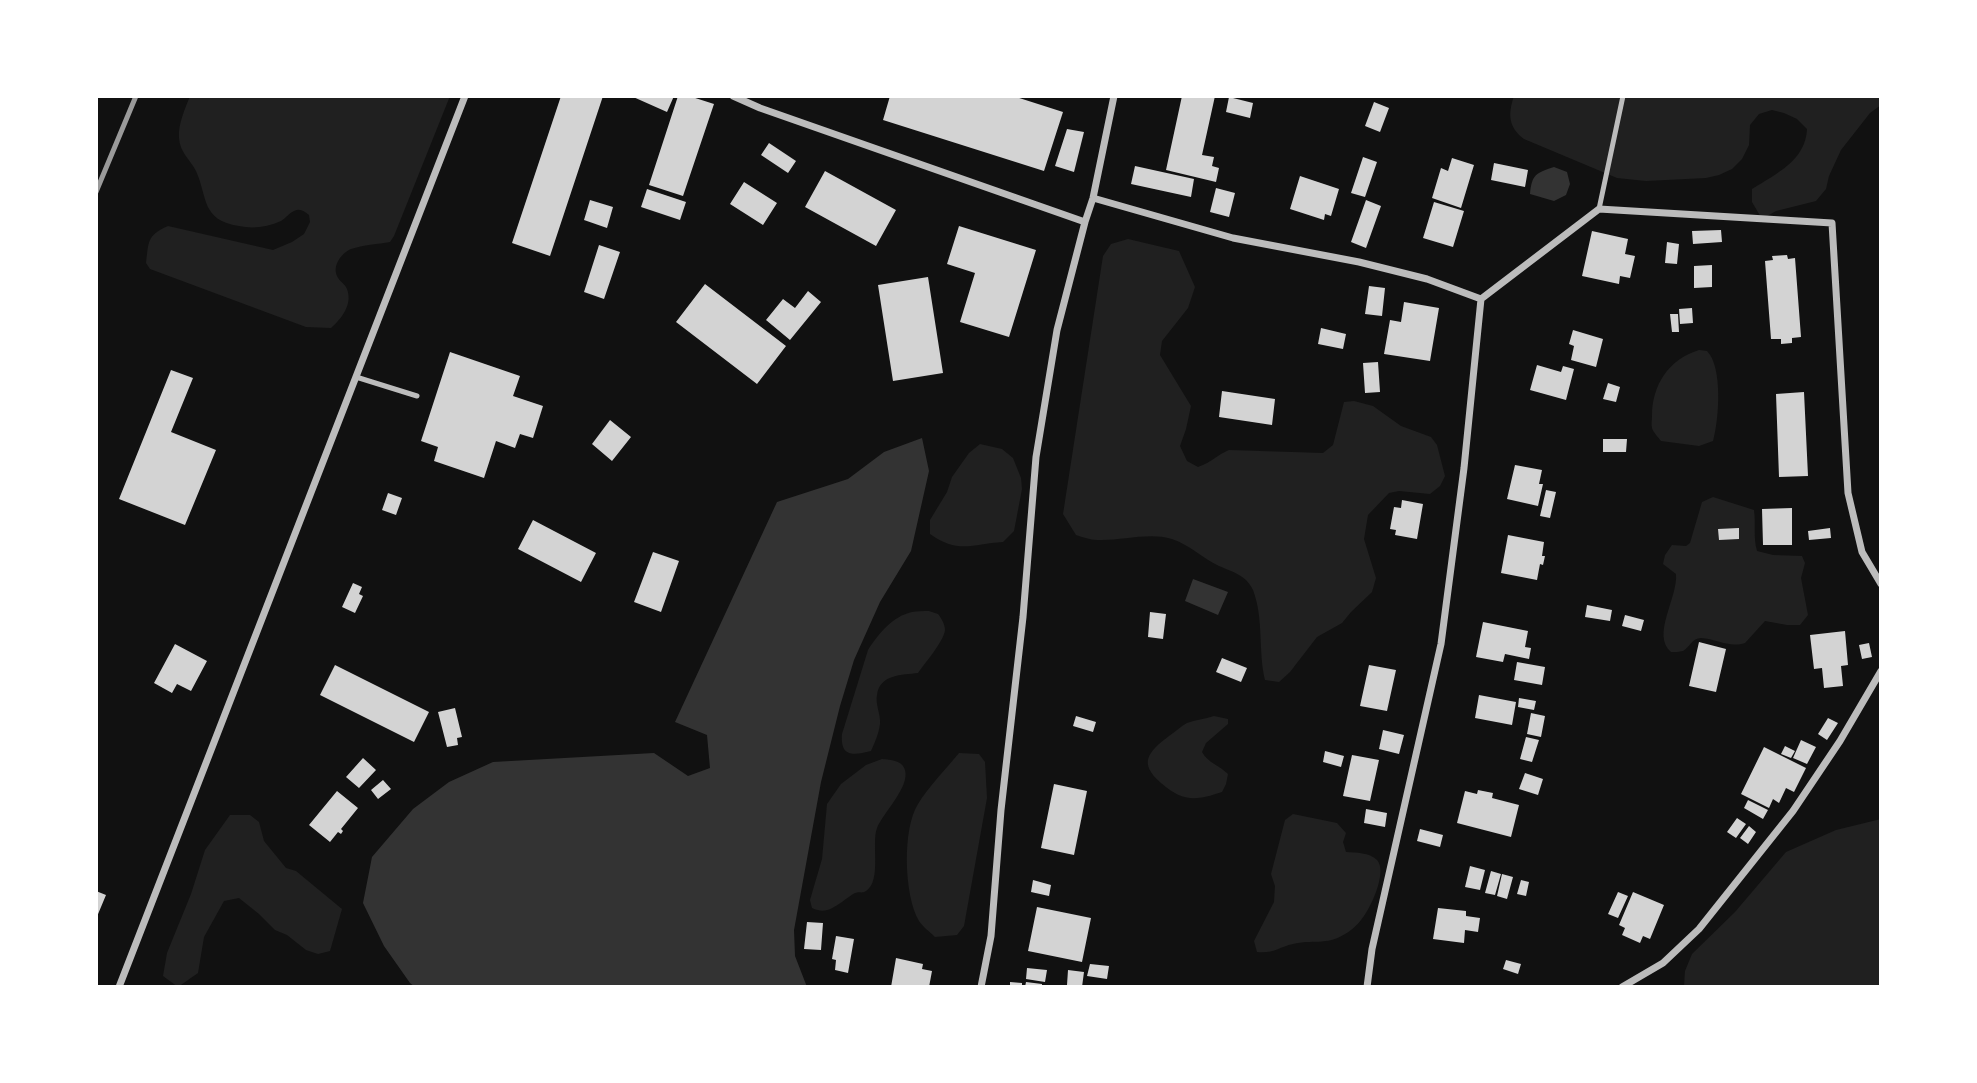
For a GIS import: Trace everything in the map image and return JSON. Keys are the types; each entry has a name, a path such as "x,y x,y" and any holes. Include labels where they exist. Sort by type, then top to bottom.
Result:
{"street":[{"path":"120,987 464,96"},
{"path":"733,96 773,113 1085,222"},
{"path":"981,987 991,936 1036,457 1057,330 1093,198 1114,96"},
{"path":"1093,198 1233,238 1359,262 1416,276 1481,299"},
{"path":"1367,987 1372,949 1441,644 1464,468 1481,299 1599,209 1832,223 1848,493 1862,552 1881,584"},
{"path":"1622,987 1663,963 1699,929 1793,811 1840,741 1881,671"}],"lane":[{"path":"1599,209 1623,96"},
{"path":"356,377 417,396"}],"shaded area":[{"path":"190,96 450,96 390,242 351,249 339,260 336,272 347,289 348,301 342,316 331,328 306,327 150,269 146,263 150,240 168,226 273,250 304,234 310,222 309,215 300,210 276,223 255,227 227,223 212,213 196,171 180,143 181,122"},
{"path":"1514,96 1881,96 1881,105 1870,113 1841,150 1826,189 1816,201 1776,211 1762,219 1752,202 1752,189 1788,165 1801,149 1807,129 1797,119 1772,110 1759,114 1750,125 1749,145 1742,159 1732,169 1719,175 1646,181 1617,178 1524,139 1512,125"},
{"path":"1554,167 1567,172 1570,184 1566,195 1554,201 1530,194 1536,175"},
{"path":"1128,239 1179,251 1195,287 1188,308 1162,341 1160,355 1191,406 1180,446 1187,461 1198,467 1229,450 1323,453 1333,445 1344,402 1354,401 1373,406 1401,426 1431,437 1437,445 1445,476 1440,486 1430,494 1399,491 1389,493 1368,515 1364,539 1376,578 1372,592 1342,623 1317,637 1279,682 1265,680 1256,601 1253,590 1243,577 1172,539 1154,536 1097,540 1076,535 1063,514 1103,256 1111,244"},
{"path":"1699,350 1707,351 1712,359 1718,381 1717,420 1713,441 1699,446 1661,441 1652,425 1653,405 1659,384 1679,360"},
{"path":"922,438 929,471 911,551 880,602 854,660 821,782 794,930 795,956 807,987 415,987 410,983 384,946 363,903 372,857 413,809 449,782 493,762 654,753 688,776 710,768 707,735 675,722 777,502 848,479 884,452"},
{"path":"980,444 1002,449 1013,458 1021,478 1022,489 1014,531 1003,542 965,546 949,544 930,534 930,520 947,492 952,477 969,453"},
{"path":"1713,497 1754,510 1757,551 1773,555 1802,556 1805,563 1801,578 1808,615 1800,625 1765,621 1745,643 1728,644 1701,638 1695,639 1683,651 1671,652 1666,645 1664,626 1676,584 1676,574 1663,564 1665,555 1672,545 1686,546 1690,543 1702,502"},
{"path":"1193,579 1228,592 1218,615 1185,601"},
{"path":"929,611 938,614 944,623 945,630 941,640 918,673 899,675 882,683 877,698 880,724 871,751 849,753 843,747 842,734 868,650 881,632 899,617 912,612"},
{"path":"1214,716 1228,719 1228,724 1206,743 1202,752 1207,759 1228,774 1226,784 1222,792 1204,797 1190,798 1176,794 1154,776 1148,758 1156,747 1185,724"},
{"path":"959,753 979,754 985,762 987,798 964,926 957,935 935,937 919,921 910,896 907,862 909,829 918,804"},
{"path":"882,759 901,764 905,777 900,792 877,828 875,871 871,886 828,910 812,908 810,900 822,859 827,804 841,784 866,765"},
{"path":"1293,814 1337,823 1346,833 1343,842 1346,852 1366,854 1377,860 1380,866 1379,882 1365,915 1347,933 1332,940 1257,952 1254,941 1274,902 1275,886 1271,874 1285,820"},
{"path":"230,815 250,815 259,822 264,841 286,868 296,871 342,909 330,951 318,954 306,950 287,935 275,930 239,898 224,901 204,937 198,973 178,987 163,976 167,953 205,850"},
{"path":"1881,819 1881,987 1684,987 1685,971 1692,954 1735,912 1786,852 1836,830"}],"building":[{"path":"561,96 603,96 550,256 512,243"},
{"path":"631,96 674,96 667,112"},
{"path":"678,96 689,96 714,104 683,196 649,185"},
{"path":"890,96 1013,96 1063,112 1044,171 883,120"},
{"path":"1182,96 1215,96 1202,155 1214,157 1212,166 1219,168 1216,182 1166,170"},
{"path":"1229,97 1253,103 1250,118 1226,112"},
{"path":"1374,102 1389,108 1380,132 1365,126"},
{"path":"1067,129 1084,132 1074,172 1055,166"},
{"path":"769,143 796,161 788,173 761,155"},
{"path":"1363,157 1377,162 1365,197 1351,193"},
{"path":"1452,158 1474,165 1461,208 1432,198 1441,168 1448,171"},
{"path":"1494,163 1528,170 1525,187 1491,180"},
{"path":"1135,166 1194,179 1191,197 1131,184"},
{"path":"825,171 896,210 876,246 805,207"},
{"path":"1300,176 1339,189 1331,216 1325,214 1324,220 1290,209"},
{"path":"744,182 777,203 763,225 730,204"},
{"path":"1216,188 1235,193 1229,217 1210,212"},
{"path":"647,189 686,202 680,220 641,207"},
{"path":"590,200 613,207 607,228 584,220"},
{"path":"1366,200 1381,206 1366,248 1351,242"},
{"path":"1434,202 1464,211 1453,247 1423,238"},
{"path":"959,226 1036,250 1009,337 960,322 975,273 947,264"},
{"path":"1721,230 1722,242 1693,244 1692,231"},
{"path":"1592,231 1628,239 1625,254 1635,256 1630,278 1620,276 1619,284 1582,276"},
{"path":"1667,242 1679,244 1677,264 1665,263"},
{"path":"599,245 620,252 604,299 584,292"},
{"path":"1787,255 1788,259 1795,258 1801,337 1792,338 1792,343 1781,344 1781,339 1771,339 1765,261 1773,260 1772,256"},
{"path":"1712,265 1712,287 1694,288 1694,266"},
{"path":"928,277 943,373 893,381 878,285"},
{"path":"705,284 786,346 757,384 676,322"},
{"path":"1369,286 1385,288 1382,316 1365,314"},
{"path":"808,291 821,302 790,340 766,320 783,299 795,308"},
{"path":"1404,302 1439,308 1430,361 1384,354 1390,320 1401,322"},
{"path":"1692,308 1693,323 1680,324 1679,309"},
{"path":"1670,314 1678,314 1679,332 1672,332"},
{"path":"1321,328 1346,334 1343,349 1318,344"},
{"path":"1573,330 1603,339 1596,367 1571,360 1574,346 1569,344"},
{"path":"450,352 520,376 513,396 543,406 533,438 520,434 515,448 496,441 484,478 434,461 438,447 421,441"},
{"path":"1378,362 1380,392 1365,393 1363,363"},
{"path":"1537,365 1561,372 1563,366 1574,369 1566,400 1530,390"},
{"path":"171,370 193,378 171,432 216,450 185,525 119,499"},
{"path":"1608,383 1620,387 1616,402 1603,399"},
{"path":"1222,391 1275,399 1272,425 1219,417"},
{"path":"1804,392 1808,476 1779,477 1776,394"},
{"path":"610,420 631,437 612,461 592,444"},
{"path":"1603,439 1627,439 1626,452 1603,452"},
{"path":"1515,465 1542,470 1539,484 1543,484 1538,506 1507,499"},
{"path":"1546,490 1556,492 1550,518 1540,516"},
{"path":"388,493 402,498 396,515 382,510"},
{"path":"1402,500 1423,504 1417,539 1395,535 1396,530 1390,529 1394,507 1401,508"},
{"path":"1792,508 1792,545 1763,545 1762,509"},
{"path":"533,520 596,553 581,582 518,549"},
{"path":"1739,528 1739,539 1719,540 1718,529"},
{"path":"1830,528 1831,538 1809,540 1808,531"},
{"path":"1508,535 1544,542 1542,556 1545,556 1543,565 1540,564 1537,580 1501,573"},
{"path":"653,552 679,561 661,612 634,602"},
{"path":"353,583 362,587 359,594 363,596 355,613 342,607"},
{"path":"1587,605 1612,610 1610,621 1585,617"},
{"path":"1150,612 1166,614 1163,639 1148,637"},
{"path":"1625,615 1644,620 1641,631 1622,626"},
{"path":"1483,622 1528,631 1525,647 1531,648 1529,659 1505,654 1503,662 1476,657"},
{"path":"1845,631 1848,665 1841,666 1843,686 1824,688 1822,668 1814,669 1810,635"},
{"path":"1699,642 1726,649 1716,692 1689,686"},
{"path":"1869,643 1872,657 1862,659 1859,645"},
{"path":"175,644 207,661 191,691 177,684 172,693 154,683"},
{"path":"1222,658 1247,668 1241,682 1216,672"},
{"path":"1517,662 1545,667 1542,685 1514,680"},
{"path":"335,665 429,712 414,742 320,695"},
{"path":"1369,665 1396,670 1387,711 1360,706"},
{"path":"1479,695 1516,702 1512,725 1475,718"},
{"path":"1519,698 1536,701 1534,710 1518,707"},
{"path":"455,708 462,737 457,738 458,745 447,747 438,712"},
{"path":"1531,713 1545,716 1541,737 1527,734"},
{"path":"1076,716 1096,722 1093,732 1073,726"},
{"path":"1828,718 1838,723 1827,740 1818,734"},
{"path":"1383,730 1404,735 1399,754 1379,749"},
{"path":"1526,737 1539,740 1532,762 1520,759"},
{"path":"1801,740 1816,747 1807,764 1793,758"},
{"path":"1785,746 1795,751 1791,758 1781,754"},
{"path":"1764,747 1806,768 1794,792 1786,788 1779,803 1773,799 1769,808 1741,794"},
{"path":"1325,751 1344,756 1341,767 1323,762"},
{"path":"1352,755 1379,760 1370,801 1343,796"},
{"path":"363,758 376,770 359,788 346,777"},
{"path":"1525,773 1543,779 1538,795 1519,789"},
{"path":"383,780 391,789 378,799 371,790"},
{"path":"1054,784 1087,791 1074,855 1041,848"},
{"path":"1478,790 1493,793 1492,798 1519,805 1511,837 1457,823 1465,791 1477,794"},
{"path":"337,791 358,808 341,829 341,834 338,832 330,842 309,825"},
{"path":"1748,800 1768,810 1763,819 1744,808"},
{"path":"1366,809 1387,813 1385,827 1364,823"},
{"path":"1737,818 1746,824 1736,838 1727,832"},
{"path":"1749,826 1756,832 1748,844 1740,838"},
{"path":"1420,829 1443,835 1440,847 1417,841"},
{"path":"1470,866 1485,870 1480,890 1465,887"},
{"path":"1491,871 1501,874 1495,895 1485,893"},
{"path":"1502,874 1513,877 1507,899 1497,896"},
{"path":"1033,880 1051,885 1049,896 1031,892"},
{"path":"1521,880 1529,882 1526,896 1517,894"},
{"path":"96,891 106,895 96,919"},
{"path":"1618,892 1628,896 1618,918 1608,914"},
{"path":"1633,892 1664,905 1650,939 1643,936 1640,943 1622,935 1625,928 1619,925"},
{"path":"1037,907 1091,918 1082,962 1028,951"},
{"path":"1438,908 1466,911 1466,916 1480,918 1478,932 1465,930 1464,943 1433,939"},
{"path":"807,922 823,923 821,950 804,949"},
{"path":"836,936 854,939 848,973 835,970 836,960 832,959"},
{"path":"896,958 923,964 922,969 932,971 929,987 891,987"},
{"path":"1506,960 1521,964 1518,974 1503,969"},
{"path":"1090,964 1109,966 1107,979 1087,976"},
{"path":"1027,968 1047,970 1045,982 1026,979"},
{"path":"1068,970 1084,972 1082,987 1067,985"},
{"path":"1010,982 1022,983 1022,987 1010,987"},
{"path":"1026,982 1042,984 1042,987 1025,987"}],"railway":[{"path":"96,192 136,96"}]}
